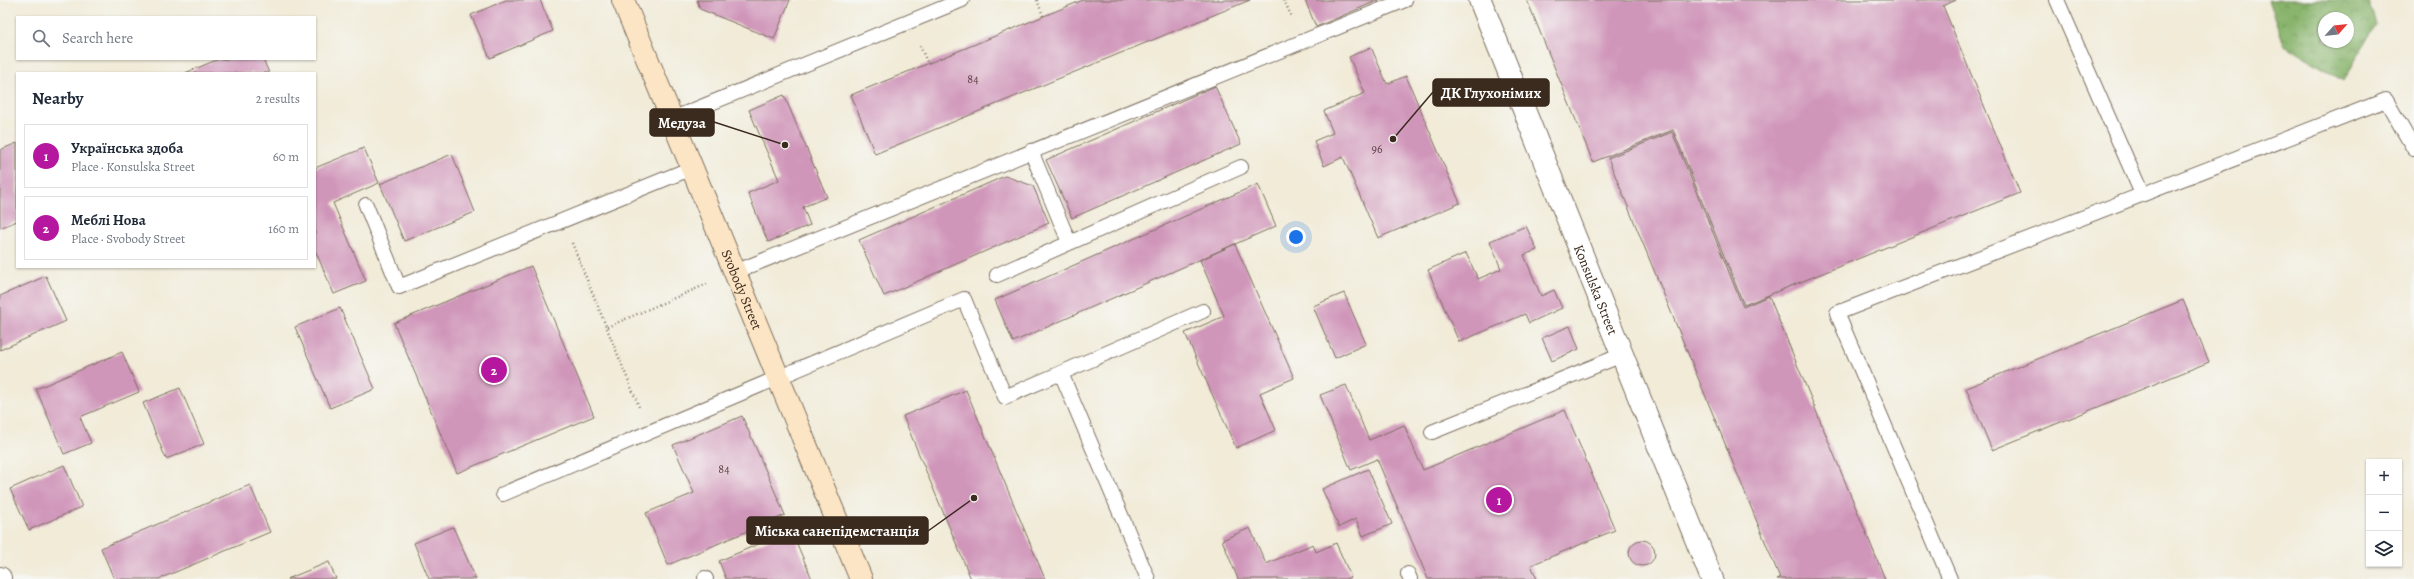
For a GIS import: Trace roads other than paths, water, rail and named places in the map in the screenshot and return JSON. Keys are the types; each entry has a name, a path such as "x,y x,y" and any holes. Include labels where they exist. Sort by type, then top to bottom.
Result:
{"main road":[{"name":"Svobody Street","path":"623,0 861,579"}],"street":[{"name":"Konsulska Street","path":"1480,0 1712,579"}],"lane":[{"path":"672,120 962,0"},
{"path":"735,272 1405,0"},
{"path":"2057,0 2142,194"},
{"path":"1950,579 1837,313 2386,100 2414,149"},
{"path":"1031,152 1070,242"},
{"path":"997,275 1241,167"},
{"path":"366,205 400,288 692,168"},
{"path":"503,494 964,299 1005,397 1203,311"},
{"path":"1432,432 1622,355"},
{"path":"1061,373 1148,579"}],"place":[{"name":"ДК Глухонімих","path":"1393,139"},
{"name":"Медуза","path":"785,145"},
{"name":"Меблі Нова","path":"494,370"},
{"name":"Міська санепідемстанція","path":"974,498"},
{"name":"Українська здоба","path":"1499,500"}]}
